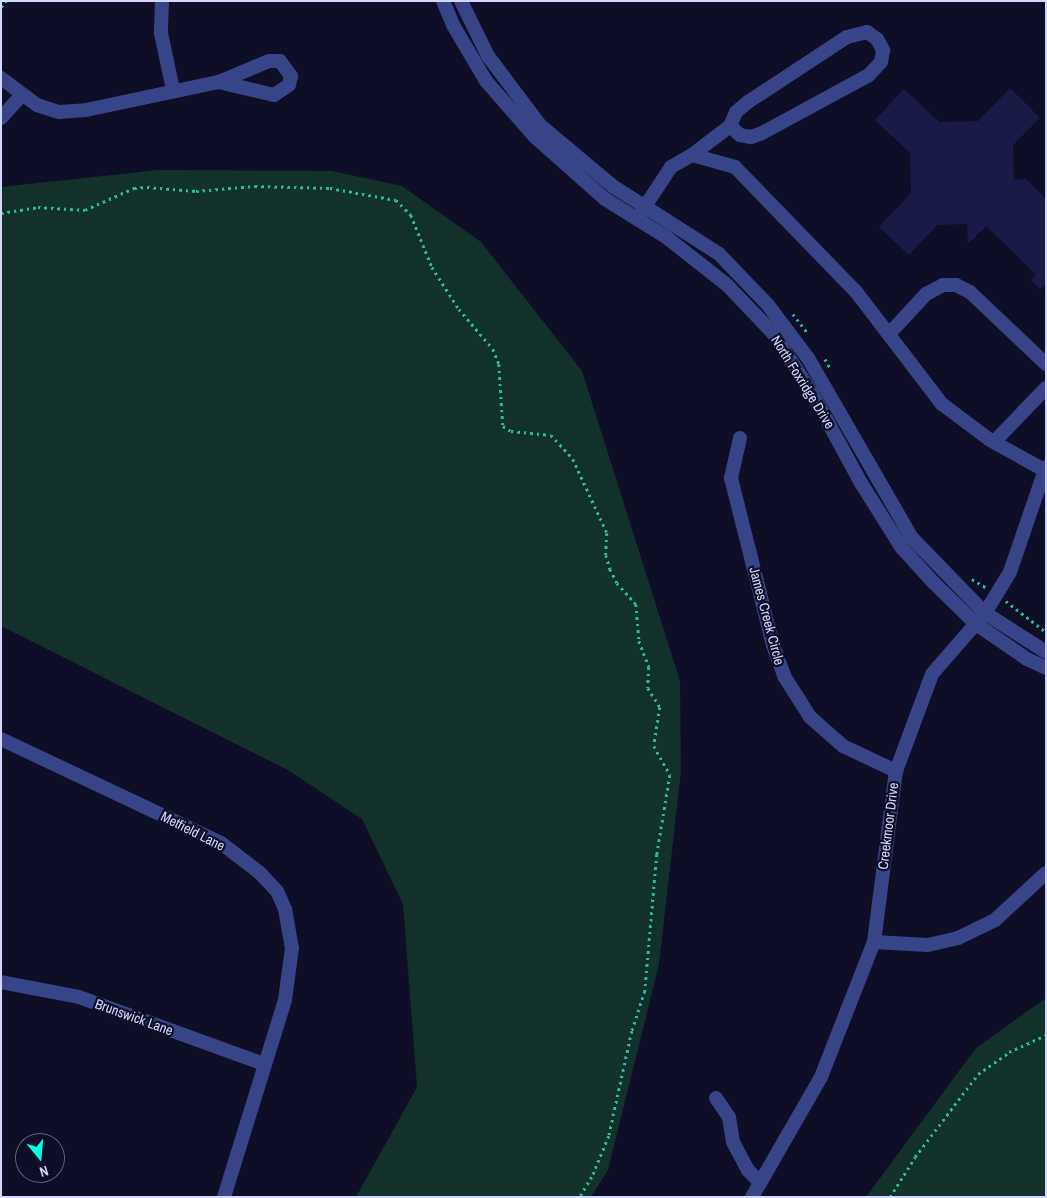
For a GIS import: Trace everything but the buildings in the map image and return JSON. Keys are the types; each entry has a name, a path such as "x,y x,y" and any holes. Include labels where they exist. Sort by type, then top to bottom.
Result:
{"street":[{"path":"162,1 161,33 173,90"},
{"name":"North Foxridge Drive","path":"443,1 452,25 486,81 535,137 605,199 638,219 726,284 773,333 812,393 861,483 902,548 1027,659 1046,668"},
{"name":"North Foxridge Drive","path":"461,1 488,56 540,125 614,187 719,254 768,305 808,358 912,538 981,619 1046,652"},
{"path":"638,219 671,167 692,156 730,126 736,112 748,102 847,37 867,32 877,39 882,50 881,62 869,75 762,133 750,137 740,135 730,126"},
{"path":"1,78 38,105 60,112 86,110 173,90 219,82"},
{"path":"1,118 22,95"},
{"path":"692,156 735,167 857,293 890,333 942,404 994,442 1045,469"},
{"path":"890,333 926,294 943,285 956,285 970,292 1046,364"},
{"path":"994,442 1046,388"},
{"name":"James Creek Circle","path":"740,438 731,478 773,645 784,676 810,717 843,746 896,771"},
{"name":"Creekmoor Drive","path":"752,1197 822,1077 874,942 896,771 932,674 981,619 1010,572 1045,469"},
{"name":"Metfield Lane","path":"1,739 221,843 260,873 277,891 285,909 292,948 285,1000 224,1197"},
{"path":"874,942 928,944 958,938 995,920 1046,873"},
{"name":"Brunswick Lane","path":"1,982 79,997 264,1064"},
{"path":"716,1098 728,1117 737,1149 748,1170 760,1183"}],"path":[{"path":"1,7 6,1"},
{"path":"1,213 38,206 85,210 121,193 147,187 196,191 255,186 330,188 396,200 411,215 432,268 459,309 493,349 499,364 504,426 510,431 551,435 573,459 607,532 606,556 616,583 636,604 639,641 649,667 648,688 660,708 654,746 670,775 657,854 645,991 632,1030 610,1136 596,1171 580,1197"},
{"path":"890,1197 915,1157 978,1074 1009,1052 1046,1035"}],"green space":[{"path":"158,170 332,171 402,186 481,242 582,371 680,681 681,771 659,964 608,1170 591,1197 356,1197 417,1087 403,904 362,819 288,770 1,626 1,187"},
{"path":"1046,998 1046,1197 866,1197 976,1048"}]}
